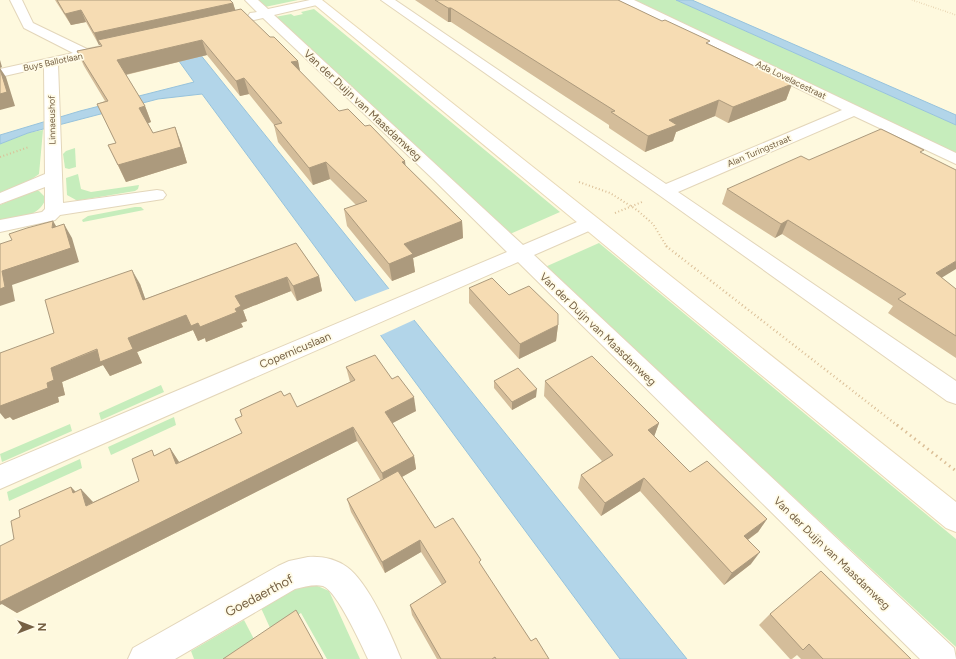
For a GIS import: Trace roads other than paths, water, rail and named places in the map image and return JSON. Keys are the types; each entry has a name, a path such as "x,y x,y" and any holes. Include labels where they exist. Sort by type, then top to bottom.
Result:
{"street":[{"path":"12,0 28,25 86,54"},
{"path":"387,0 665,191 956,394"},
{"name":"Ada Lovelacestraat","path":"625,0 956,159"},
{"path":"253,11 316,1 956,519"},
{"name":"Van der Duijn van Maasdamweg","path":"253,11 439,175 519,254 943,659"},
{"name":"Buys Ballotlaan","path":"0,73 123,46"},
{"name":"Linnaeushof","path":"51,62 54,210"},
{"name":"Alan Turingstraat","path":"665,191 854,110"},
{"path":"0,200 53,177"},
{"path":"0,226 48,216 54,210 157,195"},
{"name":"Copernicuslaan","path":"0,477 590,223"},
{"name":"Goedaerthof","path":"144,659 289,576 310,570 330,573 343,582 385,659"}],"water":[{"path":"135,0 187,38 687,659 620,659 202,94 158,99 28,133 0,144 0,135 80,111 194,82"},
{"path":"676,0 692,0 956,115 956,125"}]}
